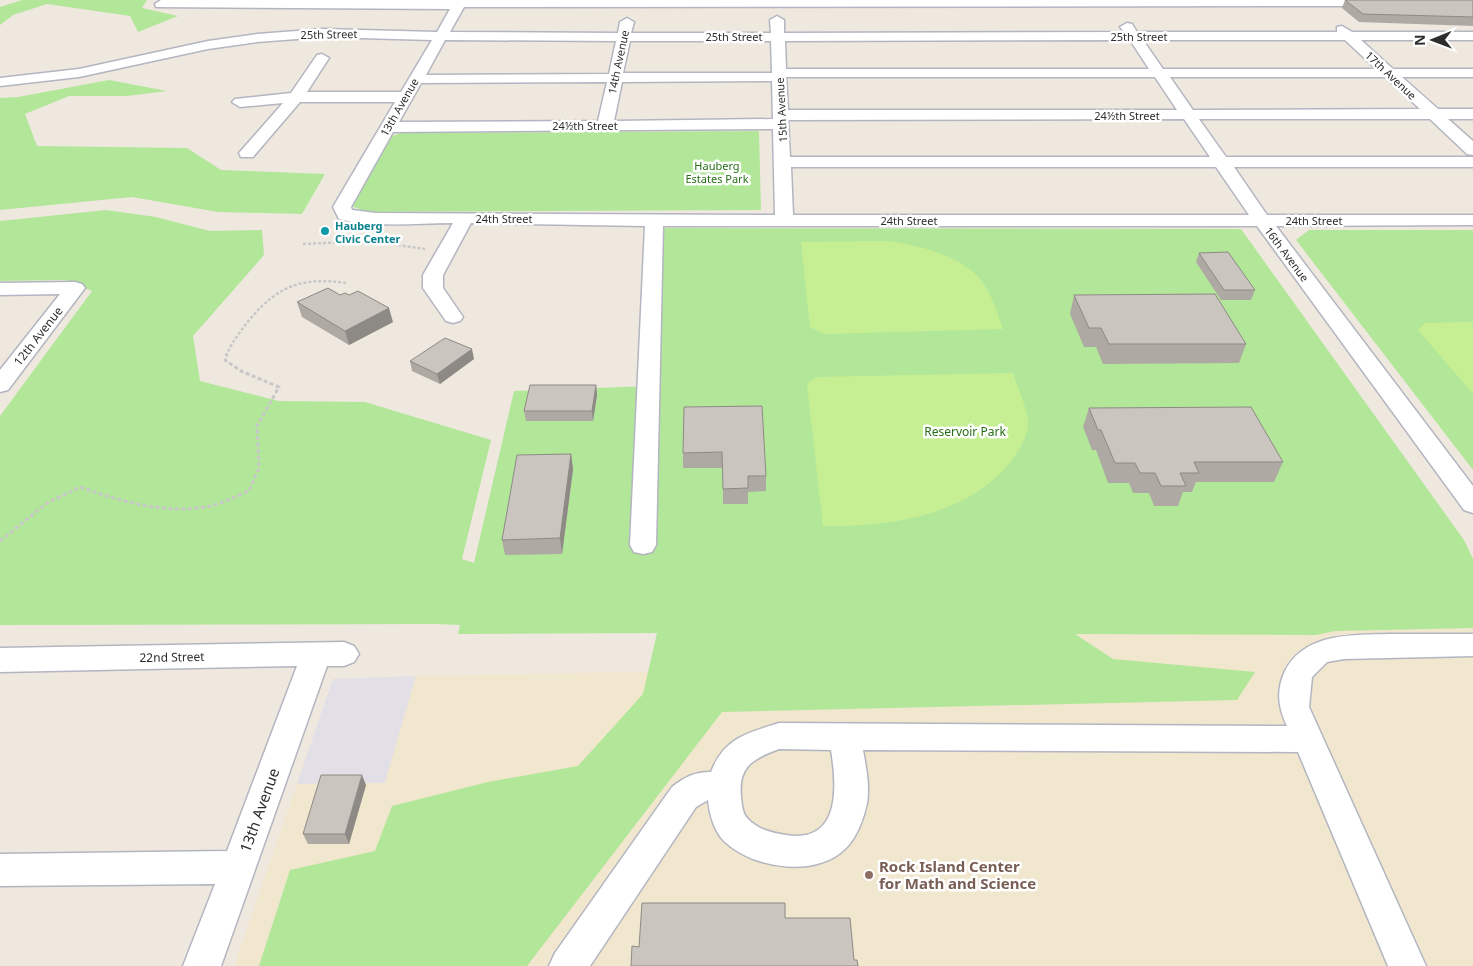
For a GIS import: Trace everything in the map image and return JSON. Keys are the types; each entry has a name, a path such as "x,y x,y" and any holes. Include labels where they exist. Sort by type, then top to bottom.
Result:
{"street":[{"path":"161,4 632,1 1387,2"},
{"name":"14th Avenue","path":"605,125 632,1"},
{"name":"15th Avenue","path":"775,1 778,36 784,220"},
{"name":"16th Avenue","path":"1109,1 1220,162 1473,504"},
{"name":"17th Avenue","path":"1310,1 1473,150"},
{"name":"13th Avenue","path":"345,215 342,207 346,199 460,2"},
{"name":"25th Street","path":"0,82 79,73 208,45 257,38 323,33 440,37 1473,36"},
{"path":"246,153 294,97 322,58"},
{"path":"415,79 779,75 1473,73"},
{"path":"240,102 294,97 404,97"},
{"name":"24½th Street","path":"388,126 605,125 781,119 1473,114"},
{"path":"783,162 1473,162"},
{"name":"24th Street","path":"345,215 365,218 654,221 1473,220"},
{"path":"453,317 433,288 433,275 465,218"},
{"path":"643,545 654,221"},
{"name":"12th Avenue","path":"0,289 76,288 2,381"},
{"path":"1407,966 1294,707 1294,683 1302,666 1318,652 1342,647 1473,646"},
{"name":"13th Avenue","path":"202,966 238,868 330,654"},
{"name":"22nd Street","path":"0,660 330,654"},
{"path":"845,736 851,785 850,804 843,827 827,844 805,852 780,851 738,832 726,811 722,786 730,761 748,746 779,736 845,736 1308,739"},
{"path":"568,966 684,797 699,786 722,786"},
{"path":"0,870 238,868"}],"path":[{"path":"304,244 368,240 445,254"},
{"path":"0,541 47,503 80,487 116,500 156,508 206,507 249,491 260,468 257,426 279,387 241,372 225,360 231,342 260,307 278,291 294,283 314,279 346,283"}],"shaded area":[{"name":"Rock Island Center for Math and Science","path":"1473,628 1473,966 234,966 297,784 385,783 416,676 668,671 672,633"},
{"path":"416,676 385,783 297,784 333,679"}],"green space":[{"path":"22,0 147,0 142,8 178,16 138,32 130,16 47,4 13,15 0,25 0,7"},
{"path":"109,80 167,91 127,96 69,96 25,114 37,146 187,148 221,170 325,174 302,214 218,212 132,197 0,210 0,98 18,97"},
{"name":"Hauberg Estates Park","path":"759,131 761,210 366,212 352,206 392,136 402,133"},
{"name":"Reservoir Park","path":"106,210 156,217 210,231 262,230 264,255 193,336 200,381 279,401 365,402 491,440 462,559 474,563 514,391 649,386 656,228 1241,229 1464,540 1473,559 1473,628 1335,631 1316,635 1075,634 1113,659 1255,672 1237,700 722,712 527,966 259,966 290,870 375,851 392,806 488,782 578,766 643,694 657,633 458,634 460,625 436,624 0,625 0,416 92,291 65,280 0,281 0,221"},
{"path":"1309,230 1473,230 1473,470 1296,240"},
{"path":"890,241 939,253 972,271 988,291 1003,329 825,334 810,327 801,242"},
{"path":"1473,322 1473,394 1418,330 1425,323"},
{"name":"Reservoir Park","path":"1013,373 1027,413 1027,430 1024,441 1015,456 990,483 969,497 923,515 873,524 823,526 807,384 817,377"}],"building":[{"path":"1345,0 1473,0 1473,17 1363,14"},
{"path":"1228,252 1255,290 1224,290 1199,253"},
{"path":"328,288 340,295 345,293 349,295 358,291 389,308 345,331 297,302"},
{"path":"1215,294 1246,344 1109,344 1101,328 1089,328 1074,295"},
{"path":"445,338 472,349 437,374 410,361"},
{"path":"530,385 596,385 592,411 524,411"},
{"path":"762,406 766,476 748,476 748,488 723,489 722,452 683,453 684,407"},
{"path":"1251,407 1283,462 1194,462 1199,473 1180,473 1186,486 1161,486 1155,473 1140,473 1135,463 1115,463 1089,408"},
{"path":"571,454 560,538 502,540 517,455"},
{"path":"321,775 362,775 345,834 303,834"},
{"path":"642,903 785,903 785,918 850,918 854,960 857,960 858,966 631,966 632,946 639,947"}],"place":[{"name":"Hauberg Civic Center","path":"325,231"},
{"name":"Rock Island Center for Math and Science","path":"869,875"}]}
